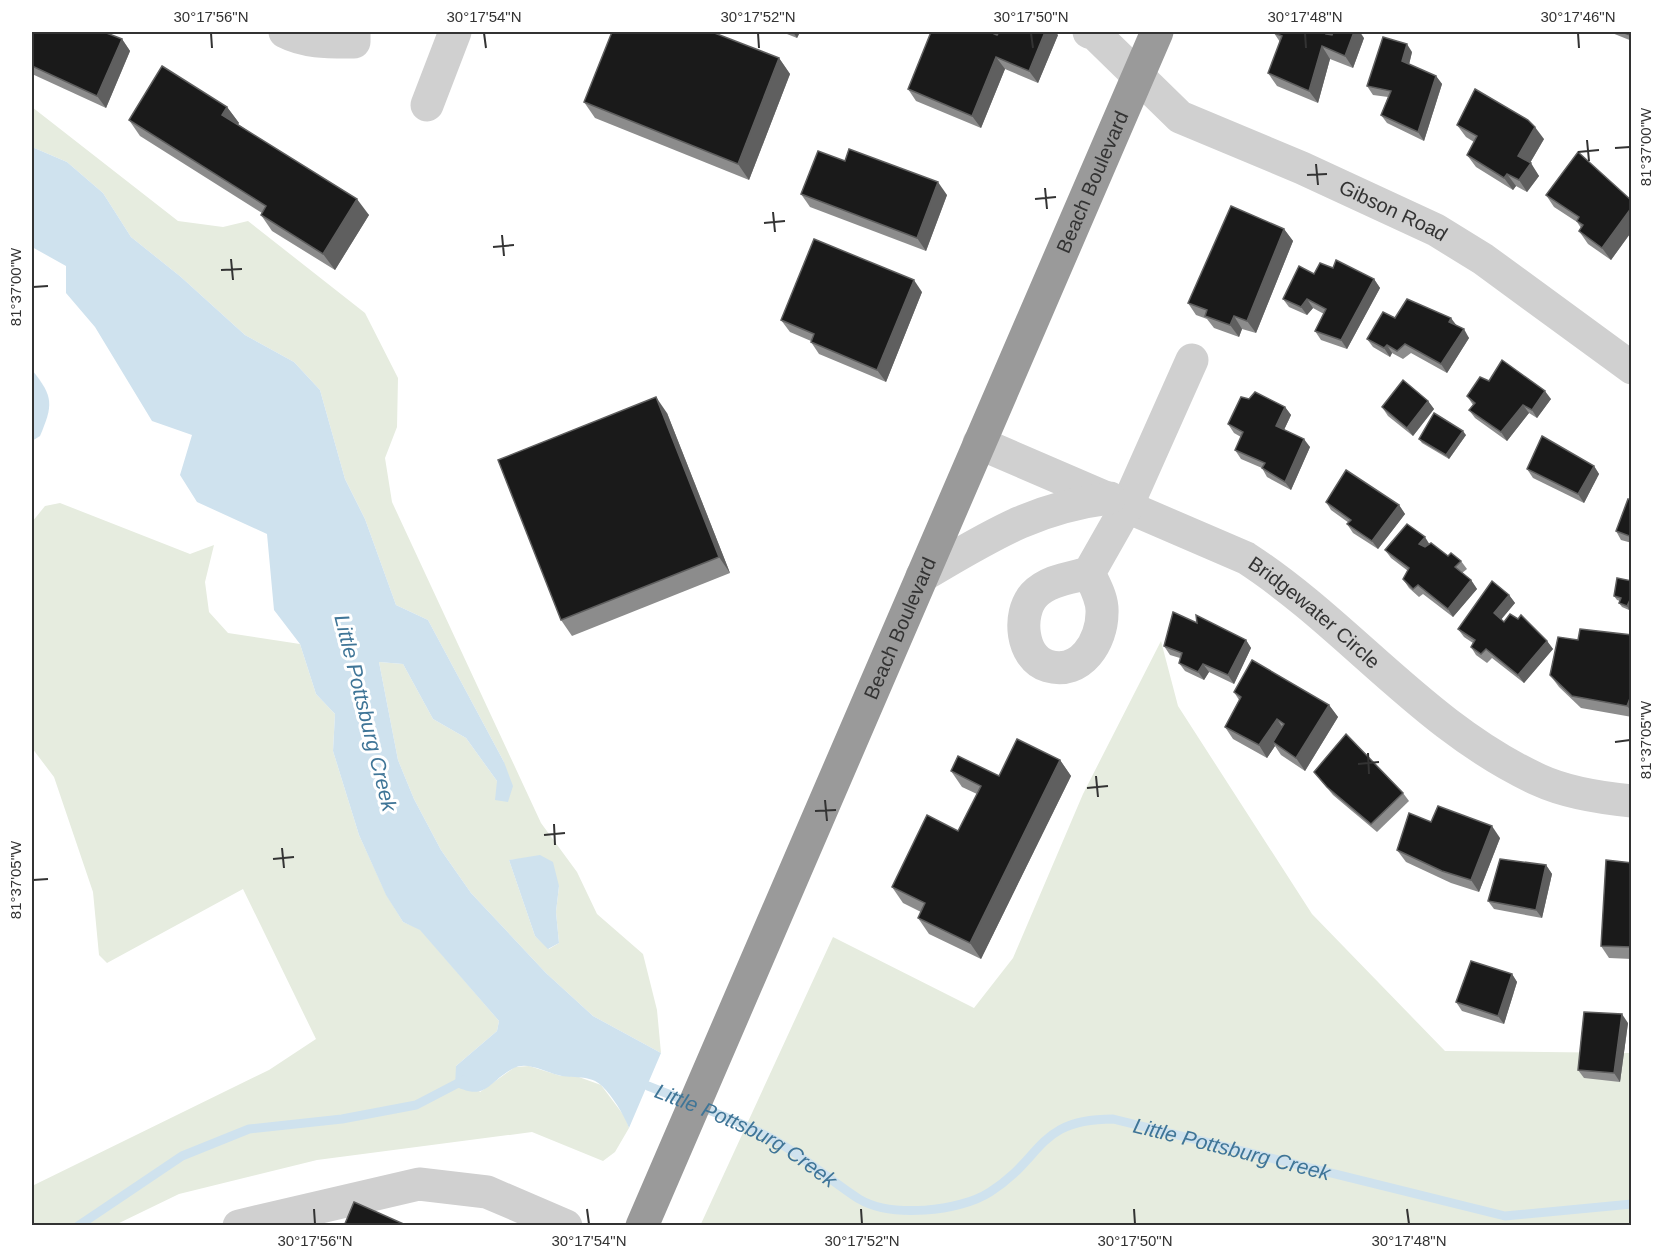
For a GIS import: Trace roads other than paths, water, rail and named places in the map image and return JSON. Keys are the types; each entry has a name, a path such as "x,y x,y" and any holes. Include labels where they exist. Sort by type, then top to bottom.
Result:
{"highway":[{"name":"Beach Boulevard","path":"642,1226 1156,32"}],"street":[{"path":"285,32 294,37 324,42 354,42 354,32"},
{"path":"427,105 455,32"},
{"name":"Gibson Road","path":"1089,32 1095,34 1180,117 1302,168 1436,230 1483,259 1632,368"},
{"path":"1089,573 1118,502 1192,360"},
{"name":"Bridgewater Circle","path":"979,443 1246,558 1283,582 1437,718 1481,747 1540,781 1592,797 1632,801"},
{"path":"922,576 993,534 1038,513 1072,503 1118,502"},
{"path":"238,1226 326,1215 419,1184 487,1192 566,1226"}],"water":[{"path":"32,147 67,162 103,193 131,237 181,277 245,335 294,362 320,390 345,479 365,519 396,605 428,620 504,762 513,786 508,802 495,800 497,781 466,738 433,719 403,664 379,662 398,760 414,799 441,850 471,893 546,973 593,1016 661,1053 629,1128 606,1090 597,1082 586,1078 563,1076 536,1068 519,1066 505,1073 481,1091 474,1092 455,1086 456,1066 497,1031 499,1021 420,930 403,922 386,895 359,835 333,751 335,714 316,694 300,644 274,610 267,534 197,502 180,475 192,435 152,421 95,327 66,293 66,266 32,247"},
{"path":"32,370 48,395 49,409 40,436 32,441"},
{"path":"540,855 553,862 559,886 556,912 559,943 548,949 535,936 509,860"}],"waterway":[{"path":"78,1226 182,1156 249,1129 342,1119 416,1105 464,1080"},
{"name":"Little Pottsburg Creek","path":"648,1086 724,1116 769,1137 859,1199 889,1209 943,1208 977,1199 1008,1179 1054,1133 1088,1121 1113,1119 1505,1216 1632,1204"}]}
